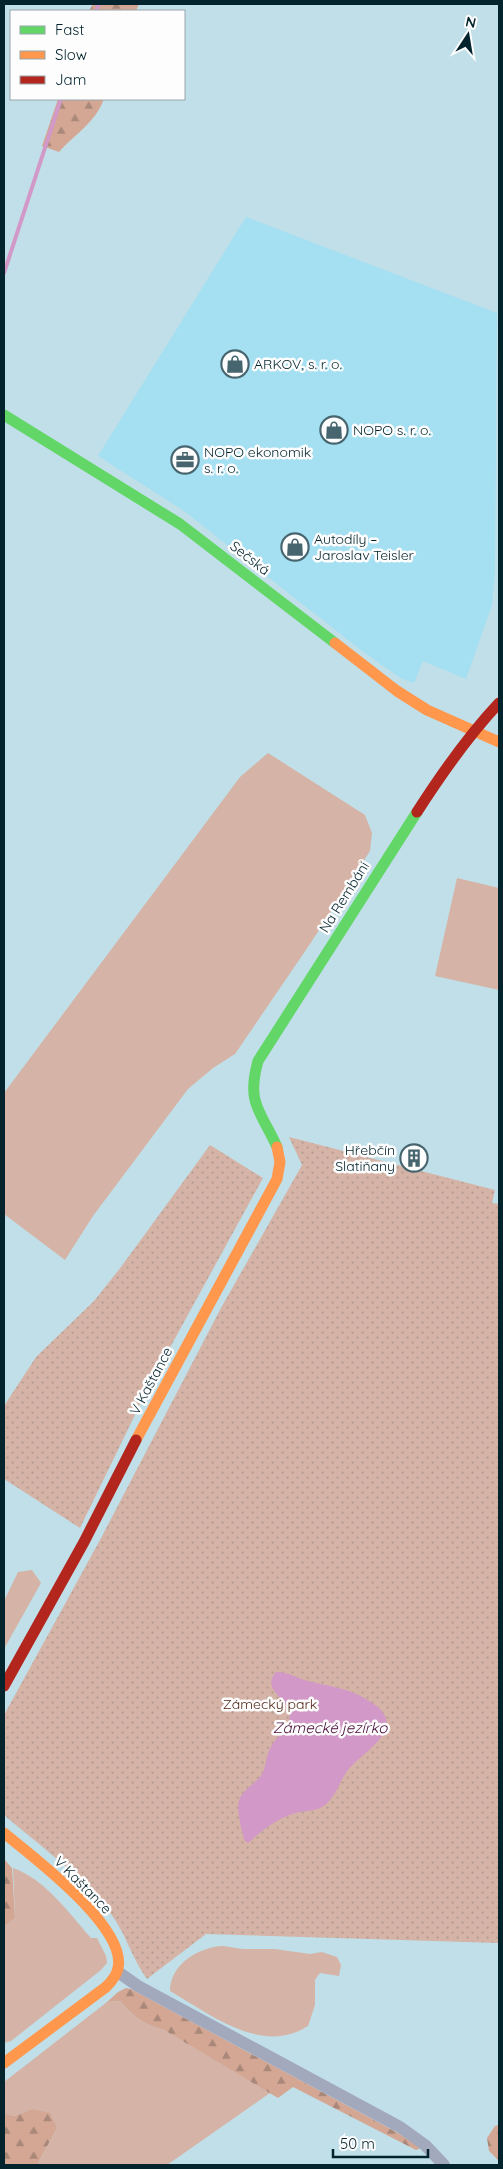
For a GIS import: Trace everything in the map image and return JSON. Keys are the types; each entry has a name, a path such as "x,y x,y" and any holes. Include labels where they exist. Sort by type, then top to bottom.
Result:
{"street":[{"name":"Sečská","path":"4,415 180,524 397,691 427,710 499,742"},
{"path":"478,733 498,706"},
{"path":"478,733 499,732"},
{"name":"Na Rembáni","path":"251,1085 255,1067 266,1047 438,778 478,733"},
{"name":"V Kaštance","path":"4,1686 84,1542 151,1412 277,1179 280,1166 277,1148 254,1104 251,1085"},
{"name":"V Kaštance","path":"4,1833 61,1881 97,1917 107,1930 118,1954 118,1972"},
{"path":"4,2063 106,1987 118,1972 138,1986 400,2128 425,2145 444,2165"}],"shaded area":[{"path":"246,217 497,313 495,573 492,605 466,679 423,661 414,683 402,679 362,651 184,511 98,456"}],"green space":[{"path":"93,4 139,4 136,10 90,10"},
{"path":"58,100 104,100 90,122 59,152 42,146"},
{"path":"268,753 365,815 372,833 370,851 310,944 235,1054 213,1068 188,1089 93,1216 65,1260 4,1214 4,1093 240,777"},
{"path":"457,878 499,888 499,990 435,976"},
{"name":"Zámecký park","path":"289,1137 495,1190 492,1203 499,1204 499,1943 206,1934 147,1979 141,1971 119,1926 96,1896 58,1860 4,1815 4,1715 100,1540 221,1308 302,1165"},
{"path":"210,1145 263,1178 150,1384 80,1528 4,1479 4,1406 36,1357 94,1301 121,1267"},
{"path":"32,1570 41,1583 4,1649 4,1601 18,1572"},
{"path":"4,1859 12,1868 15,1918 4,1927"},
{"path":"13,1868 25,1873 46,1888 91,1938 97,1938 106,1956 107,1963 101,1970 11,2041 4,2043 4,1927 15,1918"},
{"path":"223,1946 243,1949 275,1949 310,1954 322,1952 337,1957 341,1965 339,1976 320,1973 315,1980 315,2005 308,2026 291,2034 273,2036 255,2034 219,2020 170,1991 171,1981 180,1965 205,1950"},
{"path":"126,1988 398,2133 421,2148 416,2150 293,2087 278,2098 164,2030 145,2023 130,2012 120,2001 107,2002 118,1992"},
{"path":"120,2001 130,2012 145,2023 164,2030 270,2093 167,2165 37,2165 57,2128 32,2109 14,2116 4,2113 4,2082 107,2002"},
{"path":"32,2109 50,2113 57,2128 37,2165 4,2165 4,2113 14,2116"},
{"path":"499,2125 499,2161 489,2151 487,2138 495,2126"}],"water":[{"name":"Zámecké jezírko","path":"276,1672 359,1695 380,1709 386,1718 386,1728 374,1745 348,1770 325,1805 318,1809 296,1813 276,1821 248,1843 244,1840 240,1824 239,1800 243,1793 262,1774 270,1749 287,1727 290,1716 288,1709 272,1686 272,1679"}],"waterway":[{"path":"96,10 99,4"},
{"path":"4,273 61,100"}],"traffic: fast":[{"path":"4,415 180,524 335,643"},
{"path":"277,1147 257,1107 255,1098 254,1088 258,1061 417,812"}],"traffic: slow":[{"path":"335,643 397,691 427,710 499,742"},
{"path":"136,1440 277,1179 280,1162 277,1147"},
{"path":"4,1833 55,1875 94,1914 108,1933 117,1951 118,1968 112,1981 106,1987 4,2063"}],"traffic: jam":[{"path":"417,812 455,756 499,703"},
{"path":"4,1686 84,1542 136,1440"}],"place":[{"name":"ARKOV, s. r. o.","path":"235,364"},
{"name":"NOPO s. r. o.","path":"334,430"},
{"name":"NOPO ekonomik s. r. o.","path":"185,460"},
{"name":"Autodíly – Jaroslav Teisler","path":"295,547"},
{"name":"Hřebčín Slatiňany","path":"414,1158"}]}
